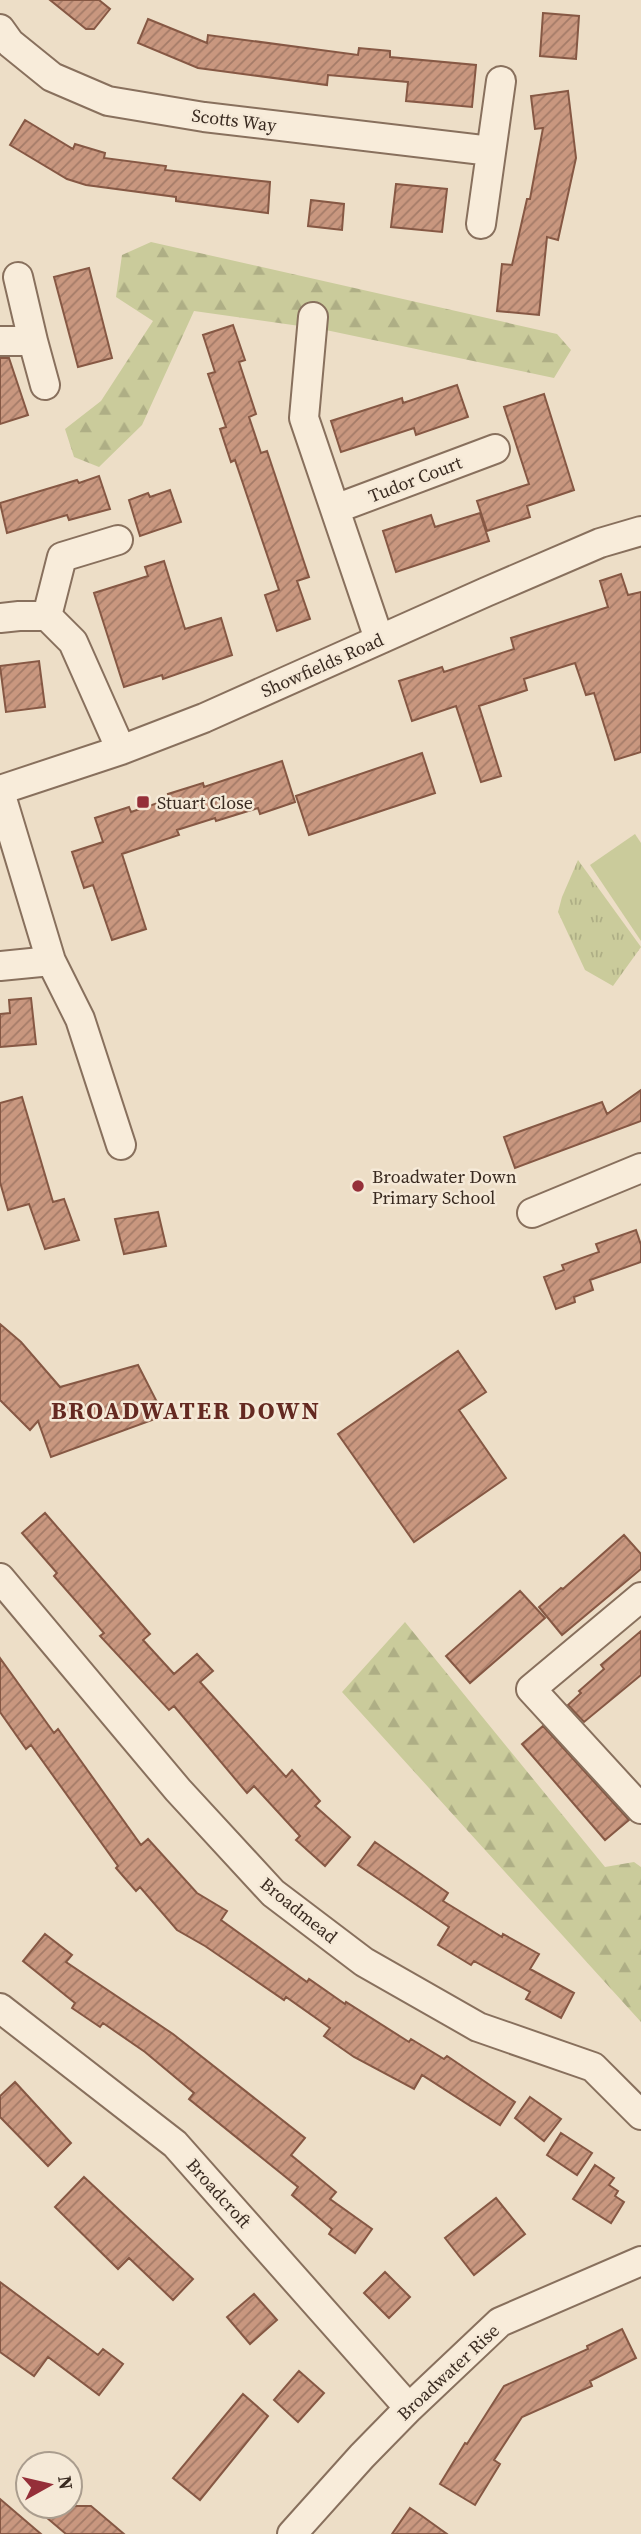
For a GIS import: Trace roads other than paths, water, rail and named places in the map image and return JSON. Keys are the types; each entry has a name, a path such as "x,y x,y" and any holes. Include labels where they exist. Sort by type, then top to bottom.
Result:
{"street":[{"name":"Scotts Way","path":"0,29 10,43 52,77 108,101 204,117 491,151"},
{"path":"481,224 501,81"},
{"path":"18,277 45,385"},
{"path":"313,317 304,418 379,639"},
{"path":"0,341 33,341"},
{"name":"Tudor Court","path":"335,509 495,449"},
{"name":"Showfields Road","path":"0,791 121,750 204,718 600,543 641,531"},
{"path":"47,616 62,557 118,540"},
{"path":"0,618 47,616 73,642 121,750"},
{"path":"0,791 51,961 80,1019 121,1145"},
{"path":"0,966 51,961"},
{"path":"533,1213 641,1168"},
{"name":"Broadmead","path":"0,1578 178,1790 273,1893 364,1962 478,2027 593,2067 641,2115"},
{"path":"641,1597 531,1689 641,1809"},
{"name":"Broadcroft","path":"0,2008 175,2144 409,2408"},
{"name":"Broadwater Rise","path":"292,2534 409,2408 500,2322 641,2261"}],"place":[{"name":"Stuart Close","path":"143,802"},
{"name":"Broadwater Down Primary School","path":"358,1186"}],"district":[{"name":"BROADWATER DOWN","path":"186,1410"}]}
